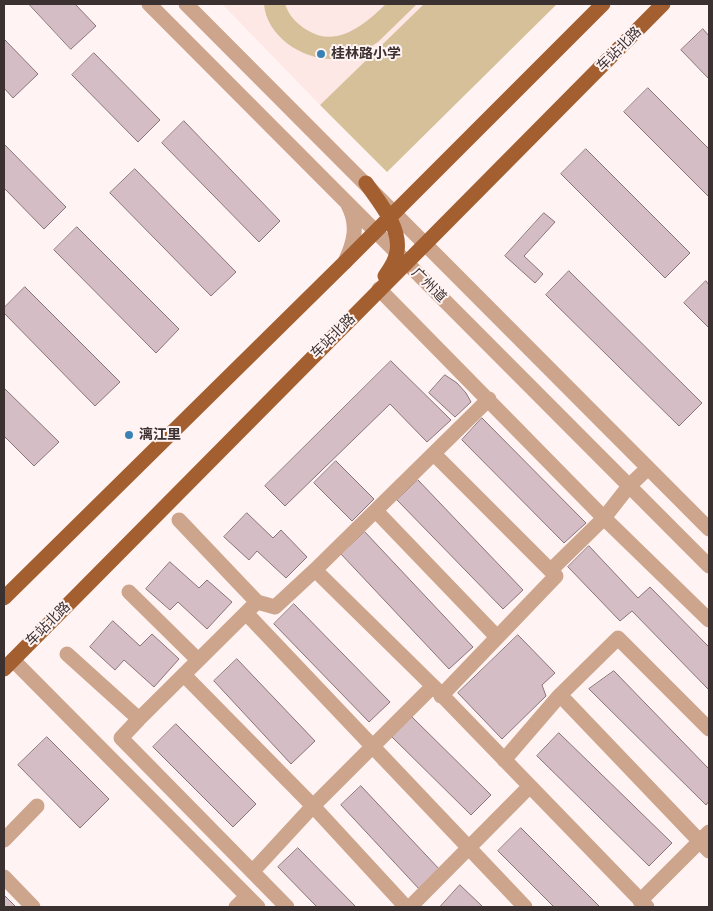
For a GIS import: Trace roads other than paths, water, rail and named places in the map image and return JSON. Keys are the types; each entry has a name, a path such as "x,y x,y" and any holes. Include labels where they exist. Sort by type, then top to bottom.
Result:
{"main road":[{"path":"4,598 345,262 602,4"},
{"name":"车站北路","path":"8,664 376,293 402,257 425,243 663,4"},
{"path":"392,215 402,257"}],"street":[{"name":"广州道","path":"149,4 709,566"},
{"name":"广州道","path":"186,4 366,183 392,215 425,243 709,529"},
{"path":"345,262 351,250 355,229 352,212 347,202"},
{"path":"376,293 488,400 604,518 709,620"},
{"path":"179,520 258,602 275,607 316,570 488,400"},
{"path":"253,871 313,806 372,748 497,637 556,576 434,454"},
{"path":"551,570 604,518 629,486 648,468"},
{"path":"376,511 497,637"},
{"path":"316,570 437,691 644,904 706,842 560,695"},
{"path":"129,592 198,660"},
{"path":"258,602 138,719 121,738 287,907"},
{"path":"246,613 372,748 525,907"},
{"path":"504,760 560,695 618,638 709,729"},
{"path":"66,654 138,719"},
{"path":"8,664 253,902 236,907"},
{"path":"184,675 313,806 408,907 529,787"},
{"path":"4,840 38,806"},
{"path":"4,877 33,907"}],"place":[{"name":"桂林路小学","path":"321,54"},
{"name":"漓江里","path":"129,435"}]}
